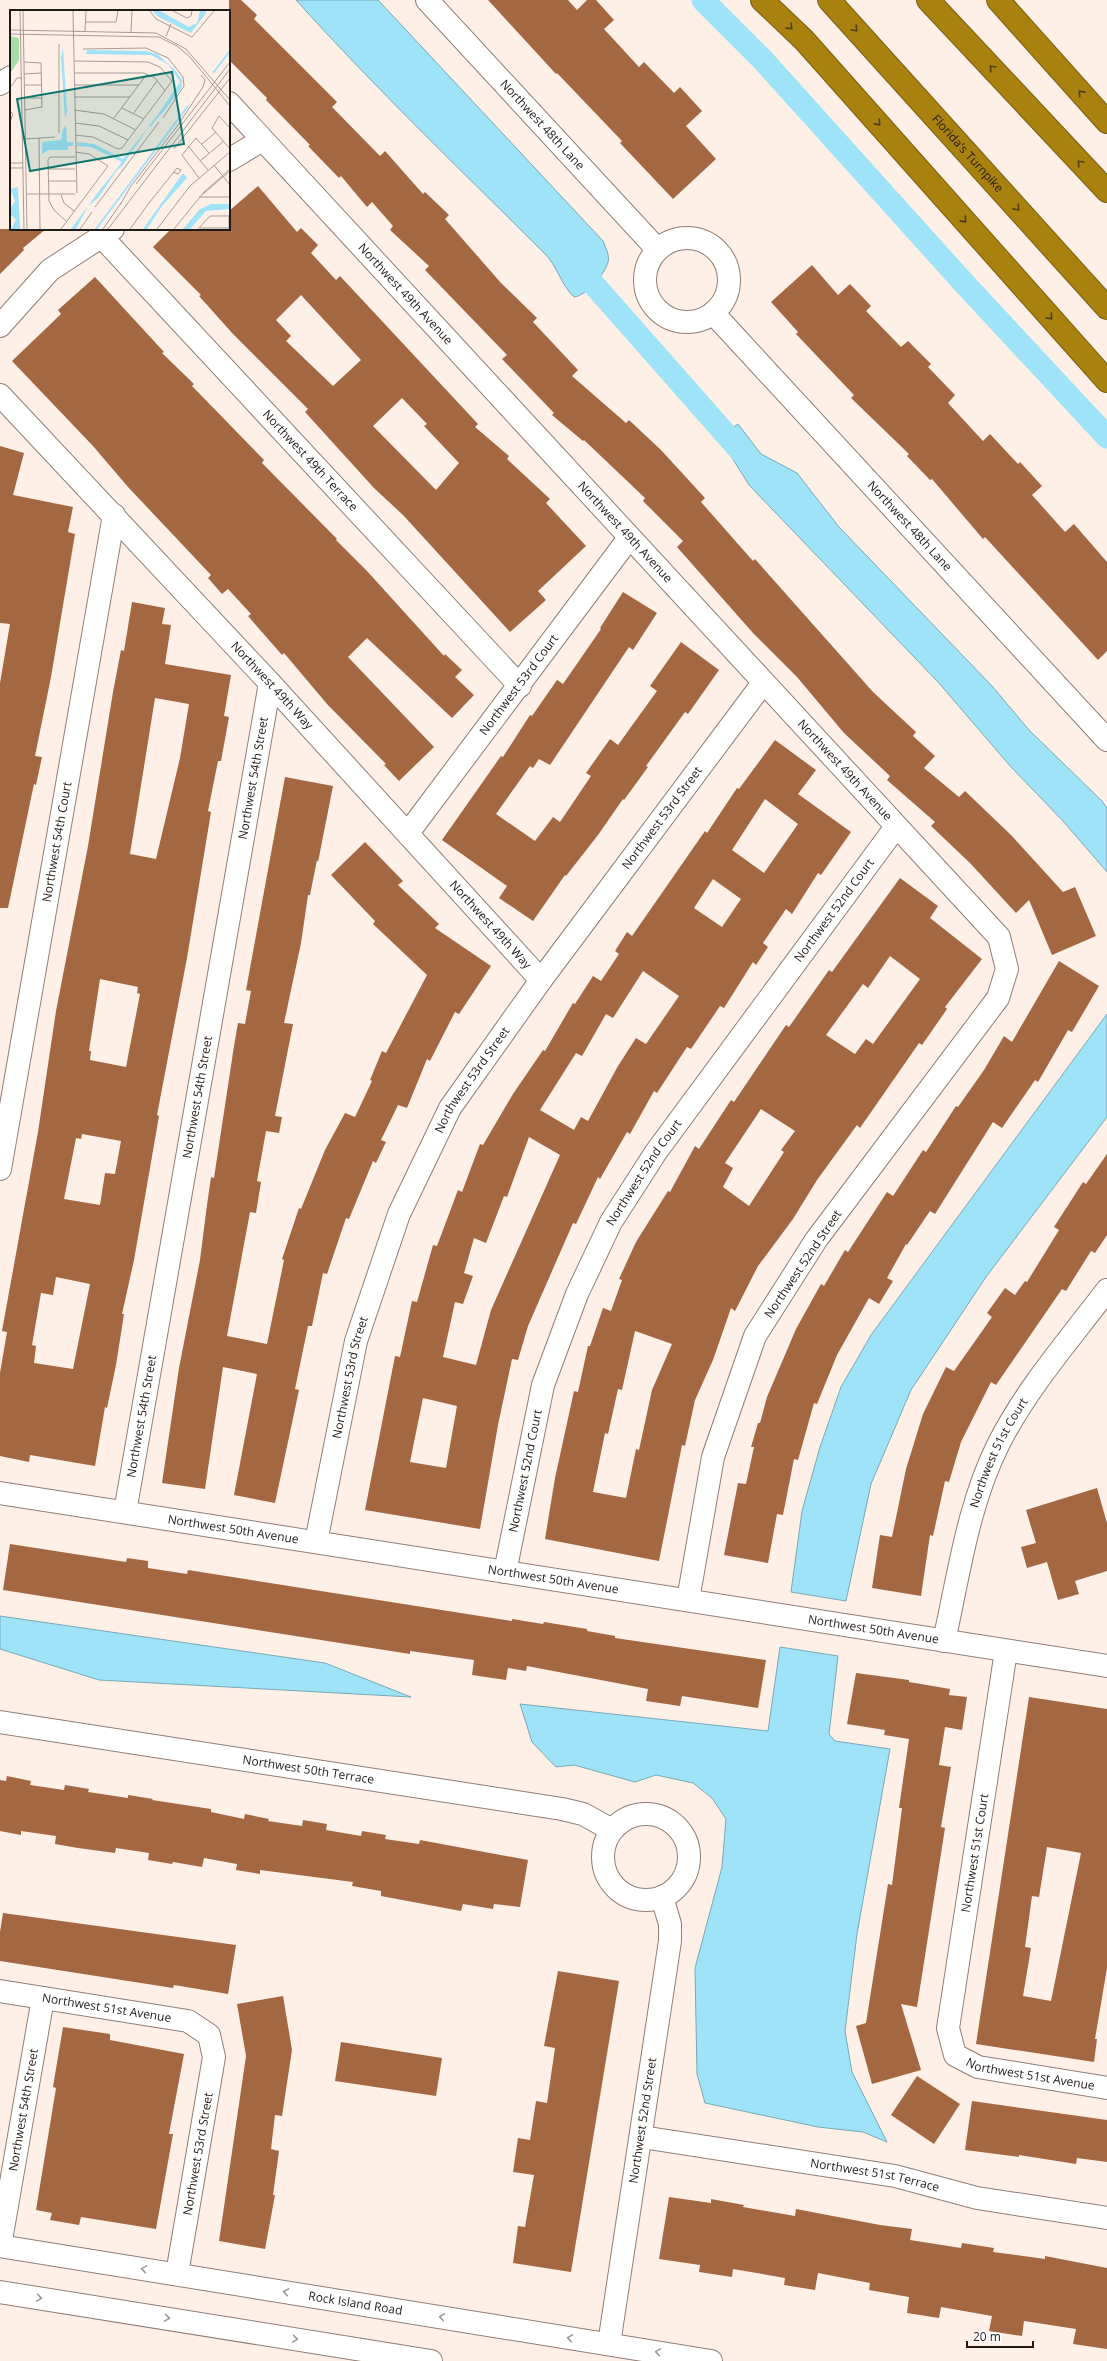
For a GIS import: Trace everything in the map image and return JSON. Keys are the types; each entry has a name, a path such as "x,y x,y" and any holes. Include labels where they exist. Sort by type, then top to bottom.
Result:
{"highway":[{"path":"762,0 804,40 1107,381"},
{"name":"Florida's Turnpike","path":"829,0 1107,308"},
{"path":"928,0 1107,191"},
{"path":"998,0 1107,122"}],"street":[{"name":"Northwest 48th Lane","path":"427,0 657,249"},
{"path":"0,84 10,79"},
{"name":"Northwest 49th Avenue","path":"230,104 895,828 999,938 1007,969"},
{"path":"230,159 262,140"},
{"path":"0,326 50,270 107,233"},
{"name":"Northwest 49th Terrace","path":"107,233 520,686"},
{"path":"682,238 695,238 708,243 718,252 726,263 729,276 728,290 722,303 713,313 702,320 689,322 677,321 665,316 655,308 648,297 644,285 645,272 649,260 657,249 668,242 682,238"},
{"name":"Northwest 48th Lane","path":"713,313 1107,740"},
{"name":"Northwest 49th Way","path":"0,395 270,683 541,980"},
{"name":"Northwest 54th Court","path":"0,1169 114,515"},
{"name":"Northwest 53rd Court","path":"408,833 520,686 629,538"},
{"name":"Northwest 54th Street","path":"125,1512 270,683"},
{"name":"Northwest 53rd Street","path":"316,1542 356,1341 399,1214 450,1108 541,980 763,683"},
{"name":"Northwest 52nd Court","path":"504,1572 543,1385 577,1294 611,1222 656,1152 895,828"},
{"name":"Northwest 52nd Street","path":"688,1600 714,1457 754,1336 816,1240 998,998 1007,969"},
{"name":"Northwest 51st Court","path":"944,1641 973,1507 999,1443 1031,1391 1107,1290"},
{"name":"Northwest 50th Avenue","path":"0,1493 1107,1666"},
{"name":"Northwest 51st Court","path":"955,2055 948,2028 1006,1651"},
{"name":"Northwest 50th Terrace","path":"0,1722 562,1809 583,1814 612,1830"},
{"path":"650,1814 664,1817 676,1826 684,1837 689,1851 688,1865 684,1879 674,1890 662,1897 650,1900 637,1900 625,1895 612,1883 604,1866 603,1853 612,1830 622,1820 636,1815 650,1814"},
{"name":"Northwest 52nd Street","path":"608,2344 642,2137 670,1941 670,1924 662,1897"},
{"name":"Northwest 51st Avenue","path":"0,1992 188,2021 209,2035"},
{"name":"Northwest 54th Street","path":"0,2246 43,1998"},
{"name":"Northwest 53rd Street","path":"177,2274 214,2057 209,2035"},
{"name":"Northwest 51st Avenue","path":"955,2055 978,2068 1107,2088"},
{"name":"Northwest 51st Terrace","path":"642,2137 895,2176 977,2198 1107,2218"},
{"name":"Rock Island Road","path":"0,2246 711,2361"},
{"path":"0,2292 432,2361"}],"water":[{"path":"296,0 378,0 603,241 608,253 608,262 602,274 593,285 583,293 574,297 544,253 387,97"},
{"path":"738,424 761,454 797,473 839,527 992,686 1029,730 1102,801 1107,808 1107,872 1063,821 1011,767 938,682 749,485 719,437"},
{"path":"1107,1014 1107,1117 986,1277 911,1390 871,1484 846,1601 791,1592 802,1511 820,1447 841,1387 871,1335"},
{"path":"0,1616 325,1663 411,1697 99,1680 0,1649"},
{"path":"780,1647 838,1656 829,1734 835,1741 890,1749 857,1934 845,2031 852,2072 887,2142 863,2132 818,2127 705,2103 697,2074 695,1968 722,1867 726,1819 712,1798 693,1783 656,1775 635,1782 574,1765 556,1767 532,1742 520,1704 768,1731"}],"building":[{"path":"229,0 241,0 257,15 254,19 337,102 332,107 380,156 385,151 423,194 425,192 449,215 445,219 501,283 537,318 533,322 578,370 572,376 626,423 629,420 661,450 705,498 701,502 753,561 755,559 873,692 916,732 913,736 935,756 924,768 959,797 965,791 1011,835 1063,892 1075,887 1096,936 1052,955 1029,900 1016,913 970,863 931,826 935,822 887,780 890,776 844,733 797,677 753,633 677,547 683,541 643,501 645,498 584,440 583,441 552,415 554,413 502,359 507,355 425,270 429,266 390,230 393,226 372,202 367,207 341,176 339,178 308,146 310,145 266,100 267,98 230,61"},
{"path":"488,0 568,0 577,10 587,0 596,0 614,20 604,29 639,67 644,62 674,93 680,87 702,111 686,126 716,159 673,199 620,143 622,141 557,73 556,74"},
{"path":"258,186 297,232 301,228 318,245 311,253 336,280 340,276 478,424 475,427 509,456 507,459 550,499 546,503 586,546 538,591 546,600 510,632 403,515 374,488 305,412 308,409 233,334 199,296 201,295 153,247 170,230 230,230 230,210","holes":["301,295 361,360 333,386 286,341 291,336 276,320","402,398 427,424 424,426 459,463 436,490 373,426"]},
{"path":"0,229 45,230 23,248 24,250 0,274"},
{"path":"812,265 838,295 850,284 871,306 866,311 901,347 908,341 931,364 928,367 955,395 948,403 983,441 990,434 1018,464 1020,462 1042,486 1032,495 1065,532 1074,524 1107,562 1107,651 1098,660 985,537 983,539 932,479 930,480 907,456 909,454 851,398 854,395 796,334 798,332 771,302"},
{"path":"95,277 164,352 162,353 194,384 192,386 264,460 262,463 337,539 336,540 367,571 444,656 445,654 462,670 455,677 474,695 452,718 367,638 348,657 434,747 399,781 384,765 386,764 327,704 284,653 282,655 248,616 251,614 228,589 222,594 208,578 211,575 128,487 93,446 12,361 61,314 58,310"},
{"path":"0,446 24,453 13,495 73,507 68,532 75,534 51,677 35,756 42,757 36,785 34,784 8,908 0,908 0,683 10,624 0,623"},
{"path":"623,592 657,613 633,650 629,647 550,765 539,759 533,768 530,766 496,814 535,841 553,817 560,822 591,776 586,773 610,739 618,745 657,691 650,686 681,642 719,670 688,714 685,712 646,766 648,767 624,800 623,799 598,835 566,876 565,875 533,921 499,898 507,886 442,840 501,756 503,757 530,715 532,716 557,680 563,684 601,629 600,628"},
{"path":"132,602 165,608 162,624 171,625 165,664 231,675 224,716 229,717 221,761 218,761 208,811 211,812 187,958 157,1115 159,1116 134,1260 122,1314 124,1314 116,1365 107,1408 105,1407 95,1466 30,1455 29,1462 0,1456 0,1373 7,1332 2,1331 38,1132 56,1011 88,846 113,692 121,650 124,651","holes":["155,698 189,704 180,758 156,859 130,854","100,979 138,987 137,993 140,994 126,1067 90,1060 91,1051 89,1051","82,1134 121,1141 115,1174 105,1173 100,1205 64,1199 76,1138 81,1139","56,1277 90,1284 73,1369 34,1363 36,1346 32,1345 41,1293 53,1295"]},
{"path":"775,740 816,770 798,794 851,832 821,875 818,873 792,914 786,909 763,943 768,947 756,965 753,962 724,1008 720,1006 691,1049 687,1047 657,1093 654,1091 630,1134 627,1132 600,1179 598,1177 576,1224 573,1223 528,1326 518,1360 512,1359 498,1425 480,1529 365,1510 395,1356 400,1357 412,1301 417,1302 433,1245 437,1246 458,1190 462,1192 480,1144 483,1145 513,1094 543,1050 545,1051 573,1003 575,1004 593,976 601,981 619,954 615,951 627,932 632,936 705,831 707,833 737,788 739,789","holes":["765,799 798,824 764,873 732,850","713,879 741,899 722,927 694,908","643,971 679,996 646,1044 636,1038 618,1066 588,1121 581,1117 574,1130 540,1110 576,1053 582,1056 606,1014 613,1018","529,1137 560,1155 491,1310 476,1365 443,1357 455,1302 463,1304 473,1276 464,1273 474,1238 486,1243 504,1196 507,1197","423,1398 457,1406 446,1468 410,1462"]},
{"path":"285,777 333,786 318,862 317,860 310,895 308,895 301,943 284,1023 293,1024 275,1116 282,1117 279,1133 266,1131 257,1181 261,1182 256,1213 250,1212 227,1336 267,1344 284,1260 282,1259 299,1208 301,1209 325,1150 345,1113 355,1117 372,1081 370,1080 382,1051 386,1053 427,975 373,924 375,921 331,875 365,842 403,881 398,885 439,924 435,928 491,966 459,1014 455,1012 430,1061 427,1059 407,1108 398,1105 381,1140 386,1142 376,1163 373,1161 349,1219 346,1218 327,1274 323,1273 312,1326 308,1326 295,1389 299,1390 275,1503 234,1495 257,1374 223,1367 205,1489 162,1483 179,1368 200,1260 211,1177 214,1178 238,1023 245,1024 251,991 246,990"},
{"path":"900,878 938,906 930,918 982,959 945,1007 947,1009 922,1045 919,1043 860,1128 857,1125 817,1180 793,1219 758,1266 735,1311 731,1308 713,1360 695,1400 685,1446 682,1445 659,1561 545,1539 555,1478 574,1391 578,1392 588,1346 590,1346 603,1308 611,1311 622,1280 619,1279 636,1242 668,1191 670,1192 695,1146 699,1149 731,1100 734,1102 786,1025 789,1027 829,970 832,972","holes":["890,956 920,979 873,1044 866,1039 855,1054 826,1035 863,984 868,988","761,1109 795,1131 781,1150 784,1152 749,1206 723,1187 733,1168 725,1163","635,1331 672,1344 652,1390 639,1450 636,1449 626,1498 593,1492 605,1433 608,1434 618,1389 622,1390"]},
{"path":"1059,961 1099,986 1072,1032 1068,1030 1038,1082 1035,1080 1002,1128 993,1122 935,1214 930,1211 907,1245 906,1244 887,1278 893,1281 879,1304 869,1298 837,1355 817,1404 814,1403 798,1460 794,1459 783,1515 777,1514 768,1563 724,1555 738,1483 746,1484 754,1447 751,1447 758,1423 760,1423 767,1397 796,1329 821,1284 824,1286 845,1250 848,1252 887,1192 893,1196 923,1150 926,1152 956,1106 958,1107 984,1070 1004,1036 1012,1042"},
{"path":"1107,1154 1107,1235 1095,1253 1091,1251 1066,1291 1062,1289 996,1385 991,1382 961,1442 949,1482 945,1481 933,1536 930,1535 921,1596 872,1588 880,1535 892,1537 906,1469 923,1414 946,1367 954,1371 992,1317 987,1313 1005,1288 1015,1295 1025,1281 1027,1282 1059,1230 1054,1227 1083,1182 1086,1184"},
{"path":"1097,1488 1107,1523 1107,1571 1075,1581 1079,1594 1058,1600 1047,1562 1027,1568 1021,1547 1036,1543 1026,1510"},
{"path":"10,1544 126,1562 127,1558 148,1561 148,1568 187,1574 188,1570 512,1621 512,1619 543,1624 544,1622 587,1629 587,1631 615,1636 615,1638 766,1660 758,1708 682,1696 680,1706 646,1701 648,1689 527,1666 526,1671 508,1668 506,1680 472,1675 474,1660 410,1651 410,1654 3,1590"},
{"path":"856,1673 909,1680 909,1682 950,1689 949,1695 967,1697 962,1730 945,1727 939,1765 951,1767 941,1827 945,1828 917,2007 901,2004 921,2070 872,2084 856,2026 866,2023 888,1884 892,1885 902,1808 899,1808 909,1739 884,1735 885,1730 847,1724"},
{"path":"1029,1697 1107,1709 1107,1968 1095,2039 1097,2039 1094,2062 976,2044","holes":["1047,1847 1081,1853 1051,2001 1023,1996 1031,1948 1025,1947 1032,1896 1039,1897"]},
{"path":"7,1776 31,1781 30,1785 64,1790 65,1785 89,1789 88,1792 128,1798 128,1795 211,1809 211,1812 244,1819 245,1814 269,1819 268,1821 302,1826 303,1820 327,1824 326,1830 361,1836 362,1831 386,1835 385,1839 419,1844 420,1840 528,1860 520,1907 494,1904 493,1909 463,1904 461,1911 381,1896 381,1891 352,1886 353,1882 260,1870 260,1874 236,1870 237,1864 204,1858 202,1867 173,1862 172,1864 148,1860 149,1853 116,1848 115,1853 78,1848 55,1844 56,1836 21,1831 21,1835 0,1831 0,1780 6,1781"},
{"path":"3,1913 236,1945 228,1994 174,1985 173,1988 0,1961 0,1932"},
{"path":"558,1971 619,1981 571,2272 513,2263 518,2226 525,2227 534,2175 513,2172 518,2138 530,2140 536,2101 547,2103 555,2048 544,2046"},
{"path":"283,1996 292,2050 282,2116 275,2115 271,2149 279,2151 273,2195 275,2195 265,2249 219,2241 246,2056 237,2004"},
{"path":"63,2027 110,2034 110,2040 184,2054 169,2134 173,2134 156,2229 81,2217 79,2225 50,2220 52,2213 36,2210 56,2088 53,2087"},
{"path":"341,2042 442,2058 436,2096 335,2081"},
{"path":"917,2076 960,2104 934,2144 891,2115"},
{"path":"972,2101 1107,2120 1107,2162 1077,2158 1076,2164 1019,2155 1019,2157 965,2150"},
{"path":"669,2197 711,2203 711,2199 744,2205 743,2207 795,2216 796,2209 880,2225 912,2229 910,2240 961,2248 962,2243 994,2248 993,2252 1045,2259 1045,2256 1107,2268 1107,2349 1073,2344 1076,2329 1024,2321 1022,2336 989,2331 992,2316 941,2307 939,2318 907,2313 909,2297 869,2290 870,2283 818,2273 815,2290 784,2285 785,2278 733,2269 732,2277 699,2272 700,2265 659,2259"}],"waterway":[{"path":"703,0 762,59 962,281 1107,437"},
{"path":"573,261 745,456"}]}
